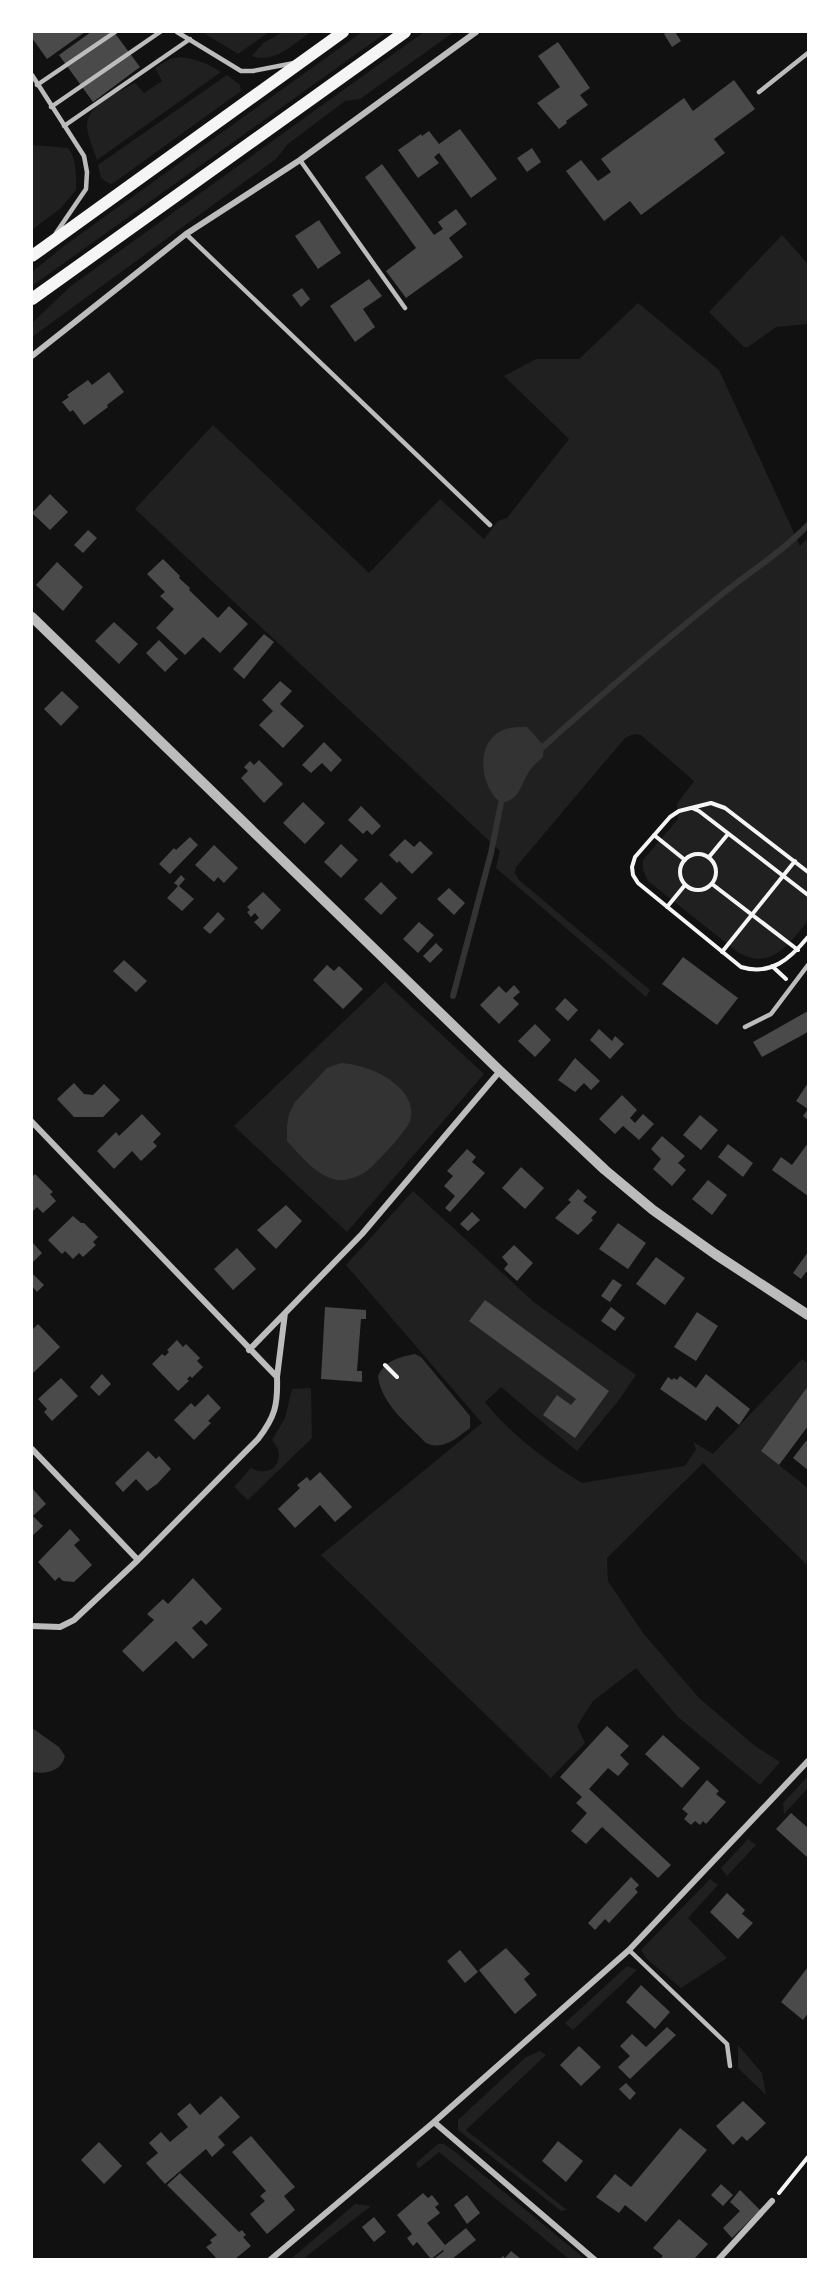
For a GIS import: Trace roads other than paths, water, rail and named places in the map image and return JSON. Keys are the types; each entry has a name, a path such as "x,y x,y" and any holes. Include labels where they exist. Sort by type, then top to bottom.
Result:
{"main road":[{"path":"32,256 343,32"},
{"path":"32,299 405,32"}],"street":[{"path":"32,356 186,234 300,160 476,32"},
{"path":"32,617 605,1170 653,1210 808,1315"},
{"path":"249,1350 362,1234 500,1071"},
{"path":"32,1122 276,1377"},
{"path":"32,1626 60,1627 74,1620 138,1560 258,1439 270,1424 276,1410 276,1377 285,1313"},
{"path":"32,1449 138,1560"},
{"path":"270,2259 434,2122 629,1950 808,1761"},
{"path":"434,2122 595,2259"},
{"path":"718,2259 772,2201"}],"lane":[{"path":"38,85 115,32"},
{"path":"51,106 160,32"},
{"path":"177,32 241,71 253,71 302,61"},
{"path":"64,126 189,39"},
{"path":"759,92 808,53"},
{"path":"32,75 84,156 87,172 86,189 48,245"},
{"path":"300,160 405,308"},
{"path":"186,234 490,525"},
{"path":"745,1027 771,1014 808,965"},
{"path":"629,1950 727,2044 730,2066"}],"waterway":[{"path":"544,746 607,690 808,525"},
{"path":"453,996 491,853 501,803"}]}
